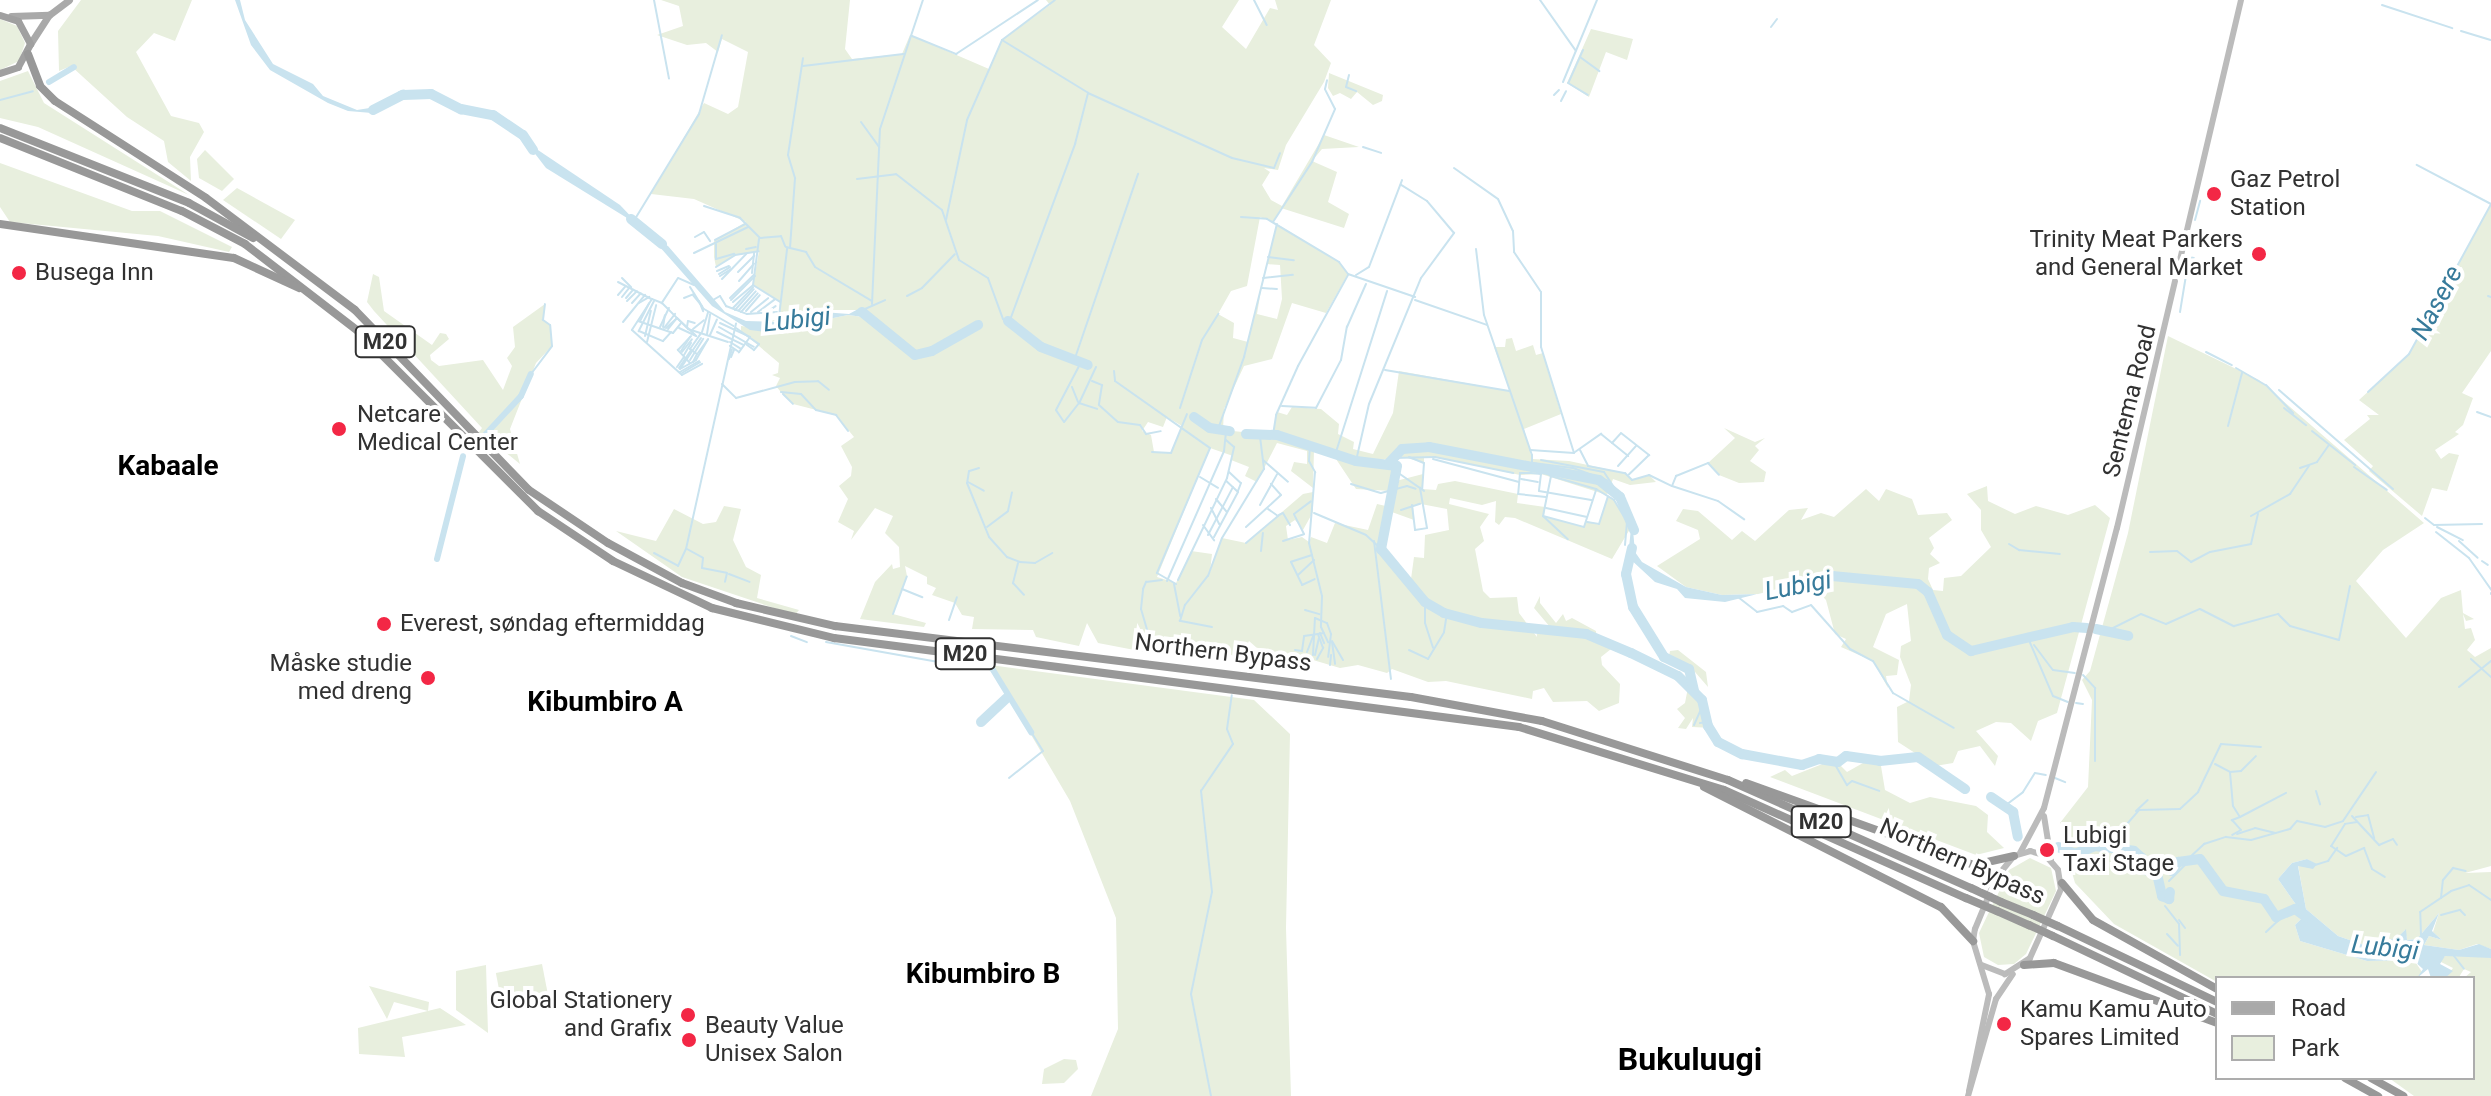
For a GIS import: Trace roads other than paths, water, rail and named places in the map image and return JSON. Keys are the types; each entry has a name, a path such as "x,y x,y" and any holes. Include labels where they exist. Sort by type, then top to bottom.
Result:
{"highway":[{"path":"0,15 11,16 24,27 30,44 28,54 18,67 0,73"},
{"path":"28,54 40,86 55,101 206,198 292,260"},
{"path":"1,132 189,203 292,260"},
{"path":"1,132 132,189 245,244 358,331"},
{"path":"0,224 234,258 304,290 358,331"},
{"name":"Northern Bypass","path":"292,260 355,310 529,490 621,550 736,603 835,626 1451,703 1542,721 1669,758 2058,926 2215,1001"},
{"name":"Northern Bypass","path":"358,331 494,473 538,511 613,561 727,613 834,638 1504,724 1668,769 2029,925 2215,1013"},
{"path":"1669,758 1865,822 1974,865 2017,854"},
{"path":"1668,769 1941,907 1973,941"},
{"path":"2062,883 2093,920 2215,988"},
{"path":"2021,967 2054,963 2215,1022"},
{"path":"2349,1080 2378,1096"},
{"path":"2375,1080 2403,1096"}],"main road":[{"path":"30,44 49,15 69,0"},
{"name":"Sentema Road","path":"2062,883 2045,842 2044,808 2177,283 2241,0"},
{"path":"11,16 49,15"},
{"name":"Sentema Road","path":"1973,941 1996,878 2017,854 2044,808"},
{"path":"2017,854 2039,853 2052,861"},
{"path":"1968,1094 2001,987 2021,967 2062,883"},
{"path":"1968,1094 1988,1007 1982,965 1973,941"},
{"path":"1982,965 1995,973 2021,967"}],"water":[{"path":"235,0 240,0 245,20 273,64 313,84 323,96 357,110 382,106 399,91 419,92 372,113 348,111 328,103 270,70 251,45"},
{"path":"526,142 620,205 640,226 546,168"},
{"path":"651,237 668,246 725,312 746,321 777,322 809,311 849,314 860,308 871,318 848,315 765,332 750,330 712,306"},
{"path":"1632,519 1635,552 1642,562 1686,587 1722,595 1758,594 1725,602 1685,598 1677,589 1655,582 1628,557"},
{"path":"2307,859 2317,864 2313,869 2298,866 2306,909 2338,936 2364,945 2397,938 2406,929 2407,940 2417,939 2439,913 2432,931 2442,940 2429,936 2424,945 2459,950 2479,944 2491,949 2491,958 2445,956 2440,964 2453,971 2447,976 2430,976 2428,969 2418,976 2423,969 2413,960 2367,961 2300,941 2295,925 2304,916 2278,879 2292,863"}],"waterway":[{"path":"654,0 669,79"},
{"path":"872,304 880,129 923,0"},
{"path":"912,36 956,54 1038,0"},
{"path":"1002,40 1055,0"},
{"path":"1254,0 1267,25"},
{"path":"1540,0 1576,51"},
{"path":"1563,82 1597,0"},
{"path":"2382,5 2452,28"},
{"path":"1771,27 1777,19"},
{"path":"2461,31 2491,40"},
{"path":"635,219 699,114 722,35"},
{"path":"946,220 967,120 1002,40 1087,92"},
{"path":"1583,50 1568,83 1588,95"},
{"path":"803,66 903,54"},
{"path":"1580,57 1599,71"},
{"path":"790,248 795,178 788,155 803,58"},
{"path":"49,82 74,67"},
{"path":"1349,75 1346,87 1356,91"},
{"path":"1273,222 1312,162 1335,109 1325,89 1327,80"},
{"path":"1554,95 1559,90"},
{"path":"0,100 33,91"},
{"path":"1561,101 1566,91"},
{"path":"1010,320 1075,144 1088,93 1232,158 1274,168 1280,153"},
{"name":"Lubigi","path":"373,110 403,95 431,94 461,109 493,115 523,135 533,150"},
{"path":"861,122 879,147"},
{"path":"1363,147 1381,153"},
{"name":"Nasere","path":"2368,392 2409,354 2491,204 2417,165"},
{"path":"1454,168 1498,199 1513,231 1514,252 1541,292 1541,347 1574,453 1530,450"},
{"path":"857,179 896,174 942,210 959,260 988,278 1003,319"},
{"path":"1074,361 1138,174"},
{"path":"1356,275 1369,267 1402,180"},
{"path":"1356,461 1369,404 1421,278 1454,233 1427,201 1401,185"},
{"path":"2195,220 2200,201"},
{"path":"704,206 740,218 760,238 781,236 785,246"},
{"path":"1241,217 1267,219 1339,262 1348,274 1415,297"},
{"name":"Lubigi","path":"631,219 662,244"},
{"path":"715,240 745,224"},
{"path":"1218,429 1244,357 1277,224"},
{"path":"694,253 748,227"},
{"path":"695,237 704,232 710,241"},
{"path":"759,239 753,285 780,302"},
{"path":"716,244 716,259 734,254"},
{"path":"746,249 756,247"},
{"path":"786,247 806,252 815,267 872,301"},
{"path":"778,325 787,249"},
{"path":"1476,249 1484,315 1532,455 1532,467"},
{"path":"716,267 735,255 759,251"},
{"path":"752,273 754,253"},
{"path":"722,279 746,254"},
{"path":"907,296 922,288 955,254"},
{"path":"738,272 754,256"},
{"path":"1268,257 1294,260"},
{"path":"2180,312 2189,257 2194,258"},
{"path":"739,281 754,264"},
{"path":"717,271 729,266"},
{"path":"719,274 730,267"},
{"path":"720,276 731,269"},
{"path":"730,298 754,275"},
{"path":"1263,278 1293,275"},
{"path":"1273,435 1276,415 1298,366 1348,275"},
{"path":"731,300 755,276"},
{"path":"622,278 631,287"},
{"path":"694,285 678,278 662,303 688,329 728,342"},
{"path":"618,282 652,299"},
{"path":"1282,406 1316,408 1341,360 1347,327 1366,284"},
{"path":"733,302 753,285"},
{"path":"618,295 625,287"},
{"path":"690,287 704,309 733,326"},
{"path":"733,308 753,287"},
{"path":"622,297 629,288"},
{"path":"1262,288 1277,289"},
{"path":"735,310 754,289"},
{"path":"626,298 633,290"},
{"path":"627,301 637,291"},
{"path":"739,310 756,291"},
{"path":"1336,452 1387,291"},
{"path":"632,303 641,293"},
{"path":"741,312 758,293"},
{"path":"684,298 694,294"},
{"path":"623,322 645,295"},
{"path":"693,295 702,306"},
{"path":"746,311 760,295"},
{"path":"713,300 720,296 726,306 747,314 777,312"},
{"path":"639,303 649,297"},
{"path":"751,312 768,298"},
{"path":"662,303 652,299 632,330 682,375 702,364"},
{"path":"758,312 775,299"},
{"path":"865,309 885,300"},
{"path":"1415,300 1487,325"},
{"path":"654,301 639,331 663,341 671,332"},
{"path":"699,301 703,311"},
{"path":"640,321 649,303"},
{"path":"531,374 552,346 550,325 543,320 545,304"},
{"path":"647,342 656,305"},
{"path":"764,314 776,306"},
{"path":"660,327 669,308"},
{"path":"645,336 651,311"},
{"path":"702,332 708,312"},
{"name":"Lubigi","path":"862,312 915,355 932,351 978,325"},
{"path":"664,328 675,314"},
{"path":"707,334 710,314"},
{"path":"1180,408 1202,340 1218,314"},
{"path":"663,327 665,315"},
{"path":"677,318 695,335"},
{"path":"666,328 677,318"},
{"path":"668,329 676,319"},
{"path":"710,335 717,319"},
{"path":"693,329 704,320"},
{"path":"638,321 673,333 681,323"},
{"path":"687,327 688,321 695,323"},
{"name":"Lubigi","path":"1008,321 1041,347 1088,365"},
{"path":"720,323 750,337 739,352 730,346"},
{"path":"654,553 678,566 686,549 736,323"},
{"path":"719,327 754,347"},
{"path":"679,328 696,336"},
{"path":"736,328 759,344 754,350 747,345"},
{"path":"717,332 744,345"},
{"path":"693,362 697,354 690,349 701,333"},
{"path":"690,363 678,350 691,336"},
{"path":"681,351 690,337"},
{"path":"701,338 680,369 696,360 708,339"},
{"path":"682,352 692,339"},
{"path":"690,360 703,339"},
{"path":"698,353 708,339"},
{"path":"730,342 741,349"},
{"path":"684,355 691,343"},
{"path":"729,359 732,349"},
{"path":"679,368 691,350"},
{"path":"731,357 734,350"},
{"path":"2206,352 2232,365"},
{"path":"677,367 684,357"},
{"path":"680,372 699,361"},
{"path":"682,373 700,362"},
{"path":"1079,403 1064,422 1056,410 1080,364"},
{"path":"1096,367 1079,403 1097,409"},
{"path":"2236,368 2266,385 2293,413"},
{"path":"1385,370 1509,391"},
{"path":"1114,371 1115,381 1210,448 1157,573 1176,584"},
{"path":"2228,426 2242,373"},
{"path":"484,436 521,396 531,374"},
{"path":"722,384 736,398 795,382 818,381 829,390"},
{"path":"1092,381 1102,385 1099,405 1118,422 1140,425 1146,434 1161,431"},
{"path":"1072,387 1078,402"},
{"path":"2279,390 2393,489"},
{"path":"781,392 801,394 816,410 836,415 848,431"},
{"path":"783,394 793,404"},
{"path":"2284,408 2306,425"},
{"path":"2477,412 2491,417"},
{"path":"1152,452 1171,453 1187,414"},
{"name":"Lubigi","path":"1194,417 1210,428 1230,431"},
{"path":"2312,431 2355,465"},
{"path":"1167,581 1224,451 1226,432"},
{"path":"1612,443 1621,433 1649,455 1629,474"},
{"path":"1246,434 1277,435 1356,461 1397,466 1381,549 1425,602 1444,613 1482,623 1586,634 1631,653 1678,676 1702,700 1708,726 1718,742 1742,754 1802,765 1819,759 1838,762 1846,756 1880,761 1918,757 1965,789"},
{"path":"1575,452 1601,434 1628,456"},
{"path":"1212,627 1180,621 1185,605 1208,576 1222,538 1264,469 1260,435"},
{"path":"1178,580 1227,478 1234,447 1226,440"},
{"path":"2300,468 2317,462 2329,445"},
{"path":"1310,446 1309,461 1315,472 1309,543 1322,596 1321,627 1328,642"},
{"path":"1618,466 1636,446"},
{"name":"Lubigi","path":"1389,463 1402,449 1429,447 1599,480 1620,497 1634,530"},
{"path":"1580,450 1588,466 1625,473 1632,480 1649,475 1672,486 1676,476 1708,463 1719,475"},
{"path":"437,559 463,456"},
{"path":"1409,457 1424,463 1422,489"},
{"path":"1393,458 1435,457 1513,473"},
{"path":"1433,459 1519,482"},
{"path":"1263,460 1288,482"},
{"path":"1541,460 1604,472 1620,497"},
{"path":"1533,463 1573,468 1608,481"},
{"path":"2251,516 2290,494 2309,466"},
{"path":"2354,467 2387,490"},
{"path":"979,468 969,471 967,483 989,537 1007,557 1020,562 1035,563 1052,553"},
{"path":"1533,468 1531,473 1520,473 1518,494 1546,497"},
{"path":"1541,470 1551,476 1543,516 1568,539"},
{"path":"1229,472 1241,483 1238,491"},
{"path":"1397,472 1424,491"},
{"path":"1531,473 1541,474 1539,491 1591,500"},
{"path":"1260,505 1277,474"},
{"path":"1543,516 1584,527 1596,489 1551,476"},
{"path":"1200,477 1218,488"},
{"path":"1521,479 1538,482"},
{"path":"1214,537 1238,492 1226,481"},
{"path":"968,482 984,491"},
{"path":"1246,527 1281,495 1271,484"},
{"path":"1351,484 1381,493 1407,486 1416,489"},
{"path":"1672,486 1718,501 1744,519"},
{"path":"1208,535 1233,487"},
{"path":"1412,505 1415,530 1427,528 1420,488"},
{"path":"1596,489 1614,500 1627,522 1625,545"},
{"path":"987,527 1008,511 1012,492"},
{"path":"1587,522 1599,524 1608,496"},
{"path":"1216,499 1227,512"},
{"path":"1283,541 1304,534 1294,514 1311,501"},
{"path":"1401,510 1420,504"},
{"path":"1211,508 1219,524"},
{"path":"1546,508 1587,517"},
{"path":"1246,543 1278,516 1268,509"},
{"path":"1279,515 1283,513 1290,525"},
{"path":"1314,513 1366,535 1381,549"},
{"path":"2150,552 2177,551 2191,562 2210,552 2251,544 2258,514"},
{"path":"2425,518 2434,525"},
{"path":"2434,525 2482,524"},
{"path":"1203,525 1214,540"},
{"path":"2437,527 2463,540"},
{"path":"2436,532 2469,558 2491,590"},
{"path":"1261,551 1263,533"},
{"path":"1374,541 1391,679"},
{"path":"2459,541 2478,558"},
{"path":"2009,544 2019,550 2060,554"},
{"name":"Lubigi","path":"1632,548 1626,574 1633,607 1664,657 1689,669 1694,691"},
{"path":"687,549 703,558 702,568 727,573 725,582"},
{"path":"1312,555 1291,562 1302,585 1315,579"},
{"path":"1298,575 1314,560"},
{"path":"2482,561 2488,565"},
{"path":"1018,563 1013,583 1024,595"},
{"path":"729,574 750,582"},
{"path":"893,614 907,576"},
{"name":"Lubigi","path":"1793,587 1832,576 1918,584 1928,592 1947,635 1971,651 2073,627 2087,628"},
{"path":"1153,650 1141,609 1143,589 1146,582 1162,580"},
{"path":"1174,584 1180,616"},
{"path":"2105,632 2141,614 2166,624 2200,609 2234,626 2278,614 2290,626 2339,640 2350,586"},
{"path":"902,589 922,597"},
{"path":"949,620 957,597"},
{"path":"1738,597 1757,612 1783,606 1792,612 1811,605 1850,649 1873,661 1893,693 1954,728"},
{"path":"1425,602 1425,623 1433,648"},
{"path":"1305,610 1319,614"},
{"path":"1409,650 1428,659 1444,632 1447,614"},
{"path":"1313,655 1315,618 1327,623 1331,634 1328,657"},
{"name":"Lubigi","path":"2096,629 2128,636"},
{"path":"1320,633 1324,643"},
{"path":"1317,659 1323,648 1318,634 1324,633"},
{"path":"1307,652 1314,634"},
{"path":"1295,650 1302,651 1304,636 1318,634"},
{"path":"791,636 807,642"},
{"path":"1315,655 1319,638"},
{"path":"2028,638 2053,696 2068,702"},
{"path":"1332,641 1343,660"},
{"path":"826,642 978,669 990,665"},
{"path":"1332,642 1335,664"},
{"path":"2034,645 2053,670 2075,673"},
{"path":"1330,665 1331,655"},
{"path":"2471,659 2491,677"},
{"path":"2459,687 2491,661"},
{"path":"990,665 1031,732"},
{"path":"2083,675 2095,688 2095,761"},
{"path":"1211,1096 1191,994 1212,892 1201,791 1233,744 1227,729 1232,695"},
{"path":"981,722 1007,698"},
{"path":"2076,703 2083,704"},
{"path":"1694,725 1703,705"},
{"path":"1700,723 1707,722"},
{"path":"1009,778 1043,751 1031,732"},
{"path":"2121,848 2127,824 2139,810 2180,809 2198,792 2221,744 2261,747"},
{"path":"2215,764 2230,772 2241,771 2256,756"},
{"path":"1833,761 1847,785 1852,781 1879,791"},
{"path":"2230,772 2233,806 2240,817 2232,820 2241,830 2232,835"},
{"path":"2189,858 2204,844 2226,837 2251,840 2290,829 2297,821 2325,827 2343,821 2376,772"},
{"path":"2006,805 2023,792 2035,773 2046,775"},
{"path":"2055,778 2065,782"},
{"path":"2316,791 2320,804"},
{"path":"2240,817 2286,793"},
{"path":"1991,797 2013,812 2018,837"},
{"path":"2136,811 2148,800"},
{"path":"2356,817 2368,815 2374,838"},
{"path":"2352,816 2379,845 2393,839 2397,845"},
{"path":"2357,822 2345,824 2331,846 2346,856 2364,848 2372,869 2385,877"},
{"path":"2237,834 2255,828 2275,833"},
{"name":"Lubigi","path":"2058,847 2075,854 2095,846 2134,851 2142,858 2142,869 2157,874 2162,896 2169,899 2170,892"},
{"path":"2315,865 2328,861 2337,848"},
{"path":"2169,881 2192,858"},
{"name":"Lubigi","path":"2172,871 2178,862 2200,859 2223,891 2264,899 2276,917 2295,909 2306,917"},
{"path":"2441,898 2443,880 2453,868 2466,871"},
{"path":"2421,935 2420,912 2451,891 2469,885 2491,900"},
{"path":"2165,906 2179,924 2180,955"},
{"path":"2441,915 2460,910 2465,915"},
{"path":"2179,920 2185,928"},
{"path":"2266,932 2278,921"},
{"path":"2167,934 2178,946"},
{"path":"2454,956 2464,969"}],"place":[{"name":"Gaz Petrol Station","path":"2214,194"},
{"name":"Trinity Meat Parkers and General Market","path":"2259,254"},
{"name":"Busega Inn","path":"19,273"},
{"name":"Netcare Medical Center","path":"339,429"},
{"name":"Everest, søndag eftermiddag","path":"384,624"},
{"name":"Måske studie med dreng","path":"428,678"},
{"name":"Lubigi Taxi Stage","path":"2047,850"},
{"name":"Global Stationery and Grafix","path":"688,1015"},
{"name":"Kamu Kamu Auto Spares Limited","path":"2004,1024"},
{"name":"Beauty Value Unisex Salon","path":"689,1040"}],"district":[{"name":"Kabaale","path":"168,466"},
{"name":"Kibumbiro A","path":"605,702"},
{"name":"Kibumbiro B","path":"983,974"},
{"name":"Bukuluugi","path":"1690,1059"}]}
